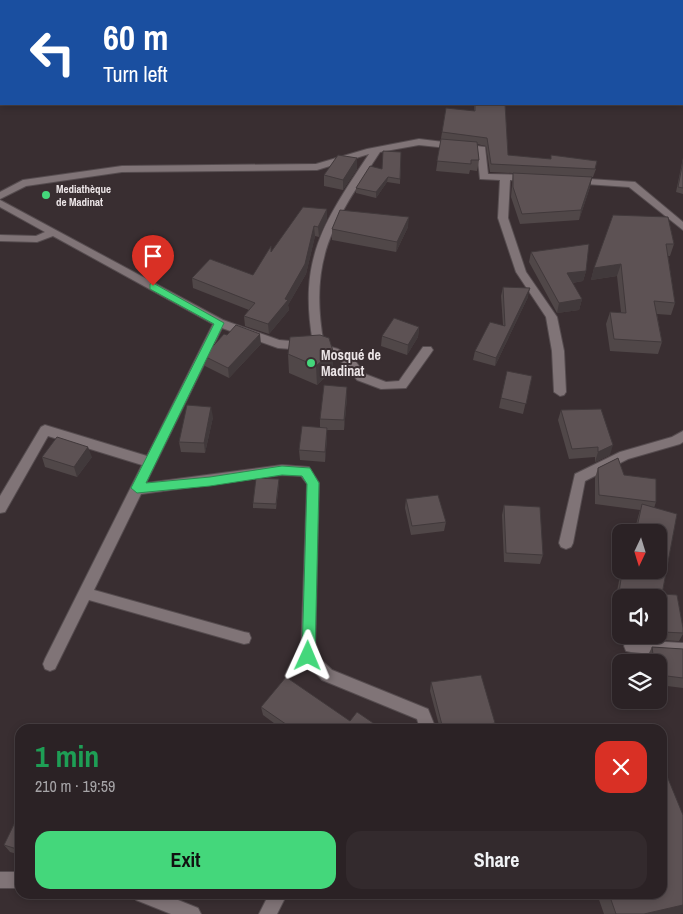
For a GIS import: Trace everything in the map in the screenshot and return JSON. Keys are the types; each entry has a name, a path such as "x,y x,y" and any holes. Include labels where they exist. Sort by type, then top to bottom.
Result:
{"street":[{"path":"0,196 23,183 122,169 317,167 377,150 419,142 482,149 483,177 539,179"},
{"path":"320,348 312,320 312,286 317,254 333,217 377,150"},
{"path":"506,178 503,218 521,272 551,317 558,351 560,392"},
{"path":"567,180 632,184 683,227"},
{"path":"0,203 219,323 278,344 320,348 334,352 349,361 361,377 385,386 402,385 426,350"},
{"path":"0,238 37,239 54,232"},
{"path":"50,664 219,323"},
{"path":"0,508 45,430 150,462"},
{"path":"566,543 579,478 624,455 681,440"},
{"path":"137,488 210,482 282,470 306,471 313,483 308,656 327,675 423,714 426,724"},
{"path":"85,593 244,638"},
{"path":"631,646 683,650"},
{"path":"0,880 15,880"},
{"path":"154,899 192,914"},
{"path":"268,914 276,899"}],"building":[{"path":"475,105 505,105 508,155 551,159 551,155 597,161 595,169 491,164 487,138 442,132 446,108 475,111"},
{"path":"441,139 477,142 479,160 471,160 471,164 437,161"},
{"path":"383,151 401,152 400,179 388,177 376,192 356,188 370,166 382,169"},
{"path":"338,155 357,158 343,180 324,175"},
{"path":"683,161 683,188 678,187"},
{"path":"513,173 592,177 581,210 522,214 513,187"},
{"path":"303,207 327,209 318,227 314,226 305,264 285,299 288,300 268,324 244,316 255,303 192,278 210,259 253,275 271,246 271,252"},
{"path":"340,210 409,217 397,242 332,229"},
{"path":"613,215 668,217 674,244 666,244 675,303 654,301 662,342 614,339 610,312 626,313 621,264 594,268"},
{"path":"589,244 586,271 567,273 582,299 559,303 531,252"},
{"path":"503,287 530,288 496,358 475,351 490,322 505,326"},
{"path":"394,318 419,327 408,345 382,336"},
{"path":"236,325 260,334 228,368 204,356 224,334 227,335"},
{"path":"320,335 329,338 333,351 316,366 288,354 290,337"},
{"path":"507,371 532,376 526,404 501,398"},
{"path":"324,385 347,387 344,420 320,419"},
{"path":"187,405 211,407 204,443 179,442"},
{"path":"601,409 613,445 598,452 598,447 572,449 561,410"},
{"path":"302,426 327,428 325,452 299,450"},
{"path":"57,437 88,447 74,467 42,457"},
{"path":"618,458 624,475 656,479 656,502 599,495 598,468"},
{"path":"256,478 279,479 276,504 253,503"},
{"path":"438,495 446,522 412,526 406,499"},
{"path":"642,504 677,514 668,562 668,524 638,524"},
{"path":"504,505 540,507 543,555 506,553"},
{"path":"621,579 665,579 663,589 619,589"},
{"path":"667,594 677,595 683,633 667,632"},
{"path":"652,647 683,649 683,678 667,676 667,654 653,654"},
{"path":"481,675 495,723 442,724 431,682"},
{"path":"286,677 350,721 357,712 375,724 286,724 261,707"},
{"path":"667,776 683,815 683,905 644,914 616,914 611,899 667,899"},
{"path":"15,822 15,848 4,845"}],"place":[{"name":"Mediathèque de Madinat","path":"46,195"},
{"name":"Mosqué de Madinat","path":"311,363"}],"route":[{"path":"153,286 219,323 137,488 210,482 282,470 306,471 313,483 308,656"}]}
